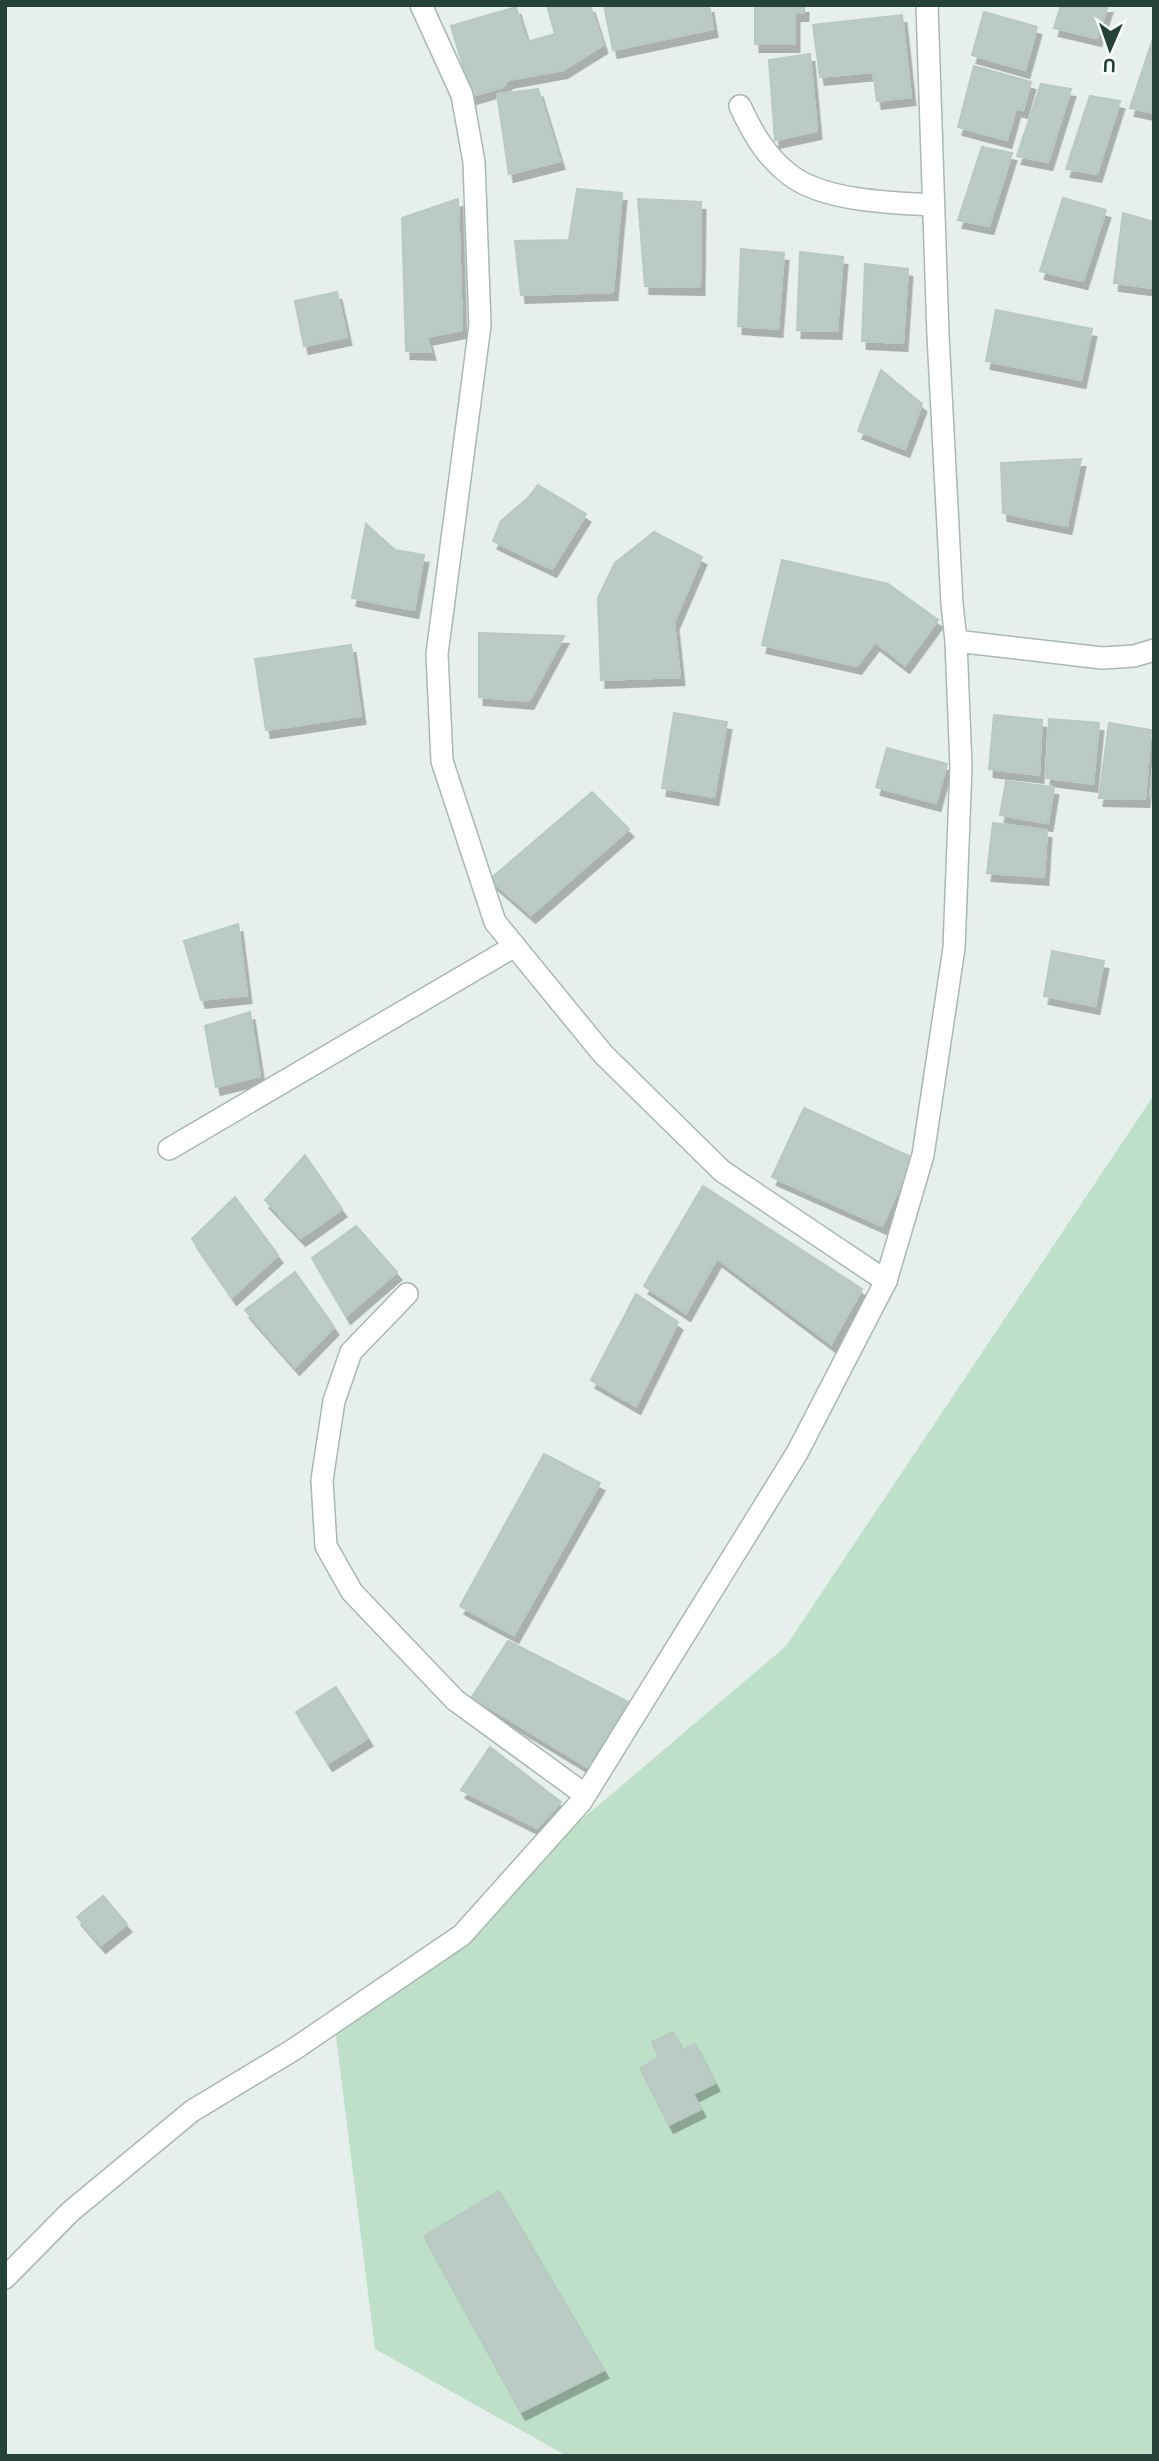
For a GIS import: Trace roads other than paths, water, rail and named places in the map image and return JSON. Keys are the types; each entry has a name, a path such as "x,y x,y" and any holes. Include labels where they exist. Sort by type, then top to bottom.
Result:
{"street":[{"path":"421,5 462,95 474,162 480,325 437,654 442,761 495,922 603,1055 722,1171 886,1281"},
{"path":"5,2278 70,2213 192,2111 293,2050 462,1935 581,1802 797,1454 886,1281 923,1155 954,948 961,766 933,205 927,5"},
{"path":"740,106 752,132 792,177 839,194 892,203 933,205"},
{"path":"956,641 1102,658 1134,656 1154,650"},
{"path":"169,1149 515,946"},
{"path":"407,1294 351,1352 334,1401 322,1480 326,1546 352,1592 455,1700 584,1794"}]}
